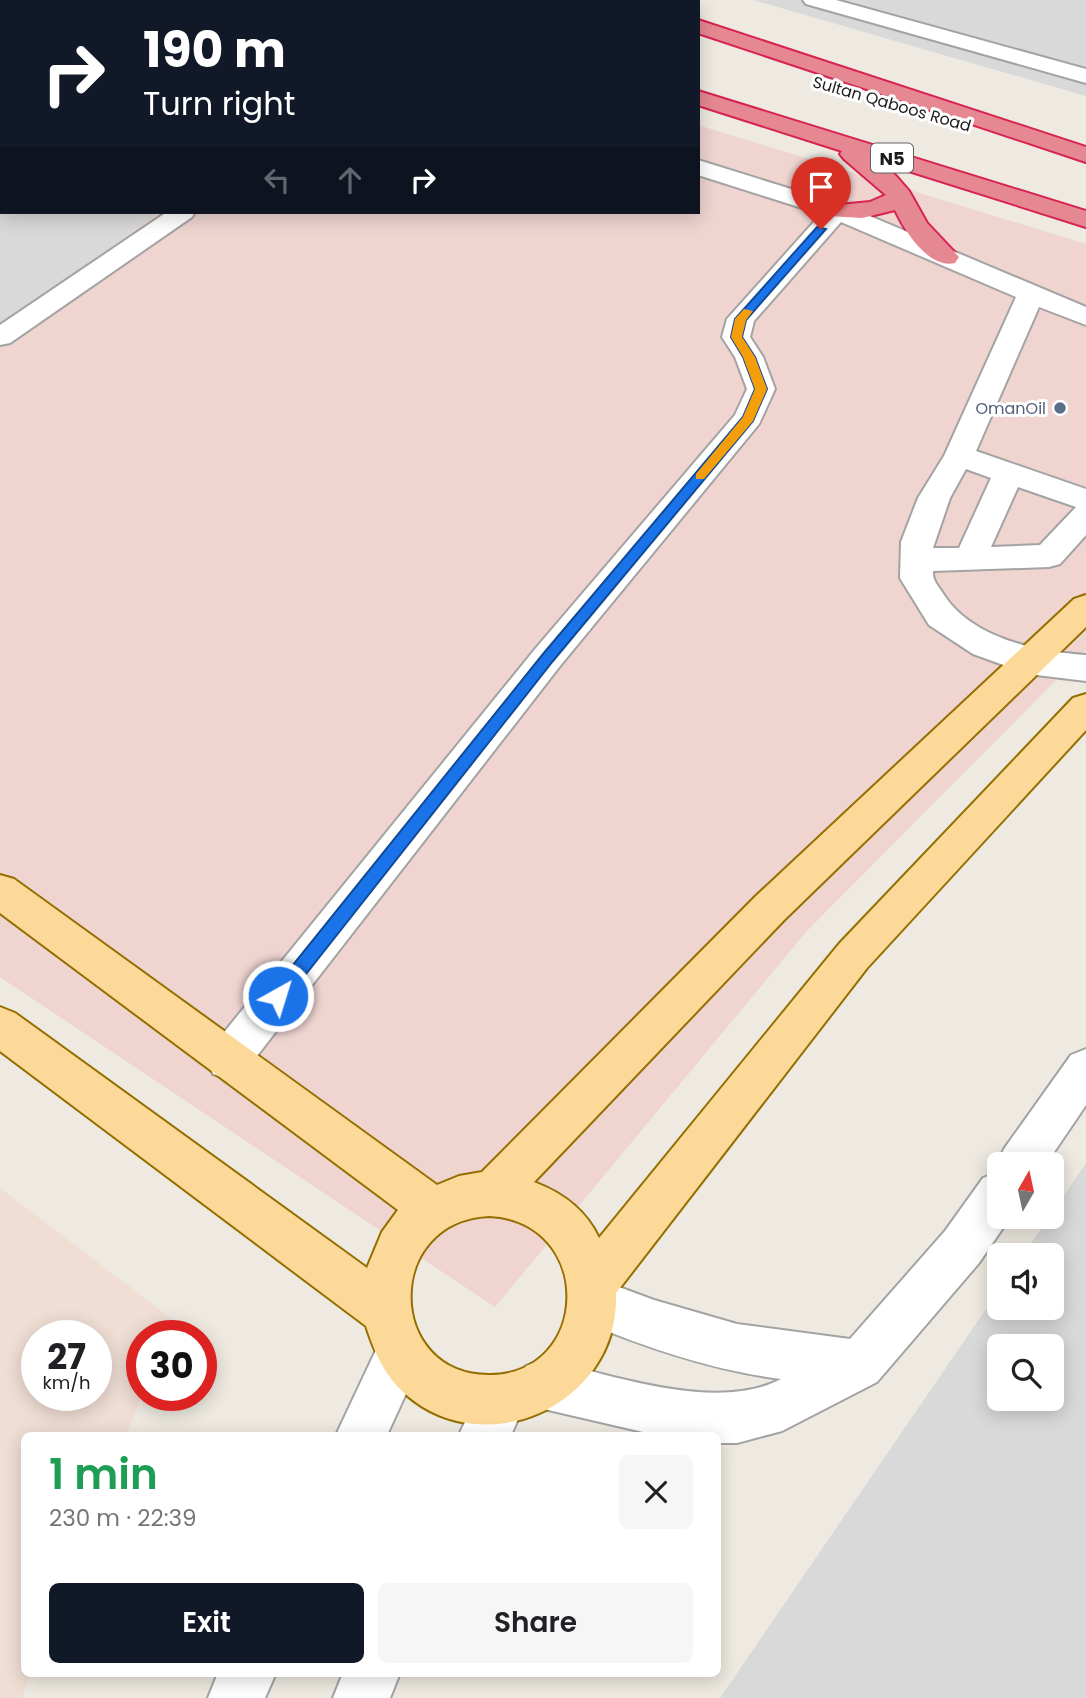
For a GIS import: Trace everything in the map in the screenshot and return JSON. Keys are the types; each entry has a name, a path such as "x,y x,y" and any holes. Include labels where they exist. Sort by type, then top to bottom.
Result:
{"highway":[{"path":"700,27 1086,155"},
{"name":"Sultan Qaboos Road","path":"700,49 1086,160"},
{"name":"N5","path":"700,99 1086,219"},
{"path":"830,139 871,167 900,197 916,227 946,257"},
{"path":"837,211 886,207 900,197"}],"main road":[{"path":"493,1193 770,908 1086,607"},
{"path":"592,1293 853,956 1086,707"},
{"path":"0,891 401,1184 433,1211"},
{"path":"0,1026 394,1331"},
{"path":"493,1193 522,1198 548,1210 569,1231 585,1255 592,1293 583,1341 566,1365 510,1407 453,1397 414,1373 394,1331 385,1300 391,1265 408,1234 433,1211 464,1197 493,1193"}],"street":[{"path":"813,0 1086,76"},
{"path":"700,168 837,211 1086,317"},
{"path":"228,1060 548,657 749,418 761,389 749,357 736,337 741,319 837,211"},
{"path":"0,337 180,214"},
{"path":"1032,292 959,456 934,498 917,542 916,579 942,617 985,645 1028,661 1086,668"},
{"path":"959,456 1086,500"},
{"path":"970,558 1009,473"},
{"path":"916,560 1049,556 1086,515"},
{"path":"1028,1152 1086,1069"},
{"path":"510,1407 691,1418 737,1418 782,1406 860,1365 962,1247 987,1211"},
{"path":"592,1293 654,1324 737,1349 860,1365"},
{"path":"362,1432 394,1331"},
{"path":"236,1698 246,1677"},
{"path":"361,1698 370,1677"}],"shaded area":[{"path":"753,0 1086,0 1086,96"},
{"path":"700,126 1086,244 1086,650 806,932 495,1307 0,977 0,327 157,214 700,214"},
{"path":"0,214 157,214 0,327"},
{"path":"1086,1163 1086,1698 720,1698 987,1308 987,1320 1064,1320 1064,1243 1031,1243 1041,1229 1064,1229 1064,1195"},
{"path":"0,1188 172,1319 126,1320 126,1411 136,1411 127,1432 21,1432 21,1677 30,1677 22,1698 0,1698"}],"slow traffic":[{"path":"700,477 749,418 761,389 749,357 736,337 741,319 748,311"}],"place":[{"name":"OmanOil","path":"1060,408"}],"route":[{"path":"278,996 548,657 749,418 761,389 749,357 736,337 741,319 821,229"}]}
